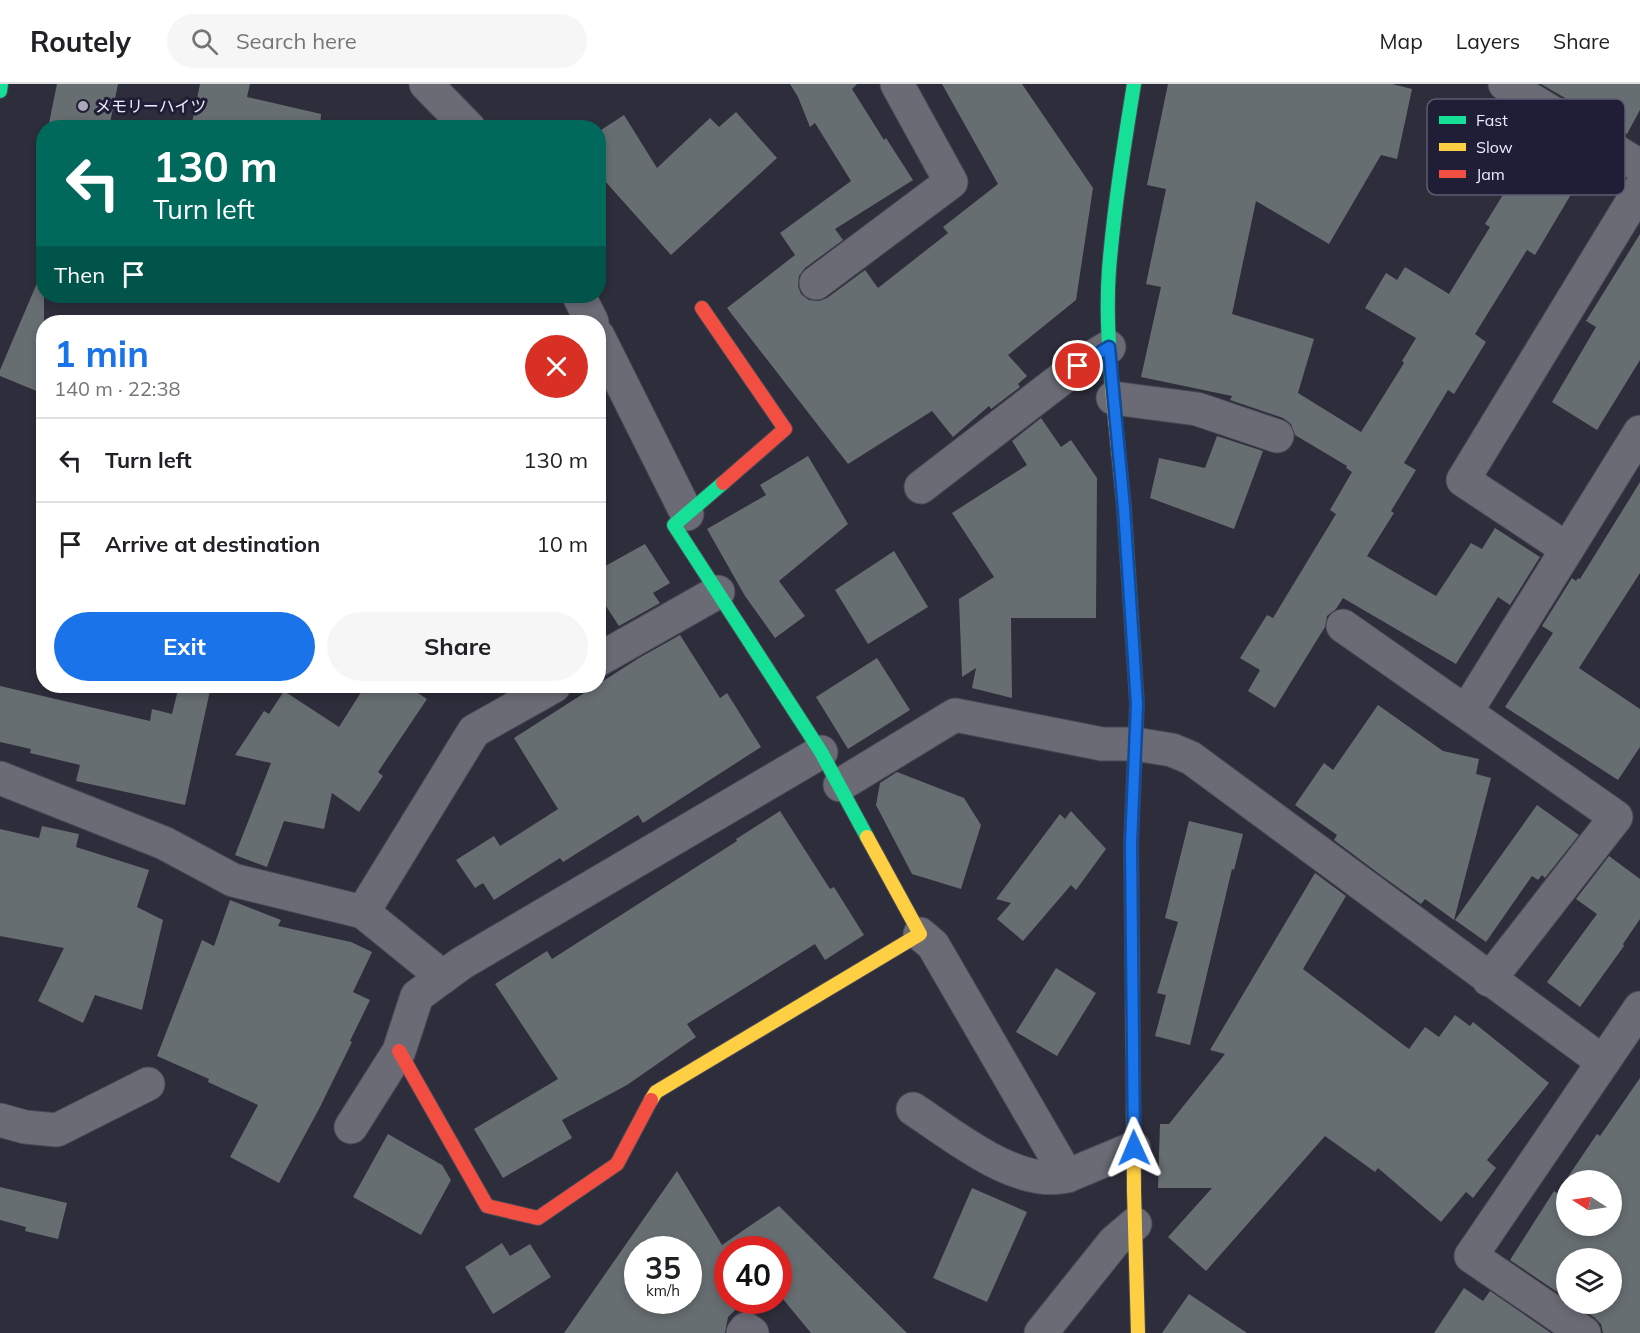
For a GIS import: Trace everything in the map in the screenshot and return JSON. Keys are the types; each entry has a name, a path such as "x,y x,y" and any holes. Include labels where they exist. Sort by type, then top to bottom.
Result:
{"street":[{"path":"0,91 1,84"},
{"path":"426,84 462,120"},
{"path":"816,283 951,182 897,84"},
{"path":"1134,84 1120,174 1109,271 1109,347 1124,508 1137,704 1131,844 1138,1333"},
{"path":"1505,84 1530,99"},
{"path":"1625,157 1640,166"},
{"path":"1567,549 1463,480 1640,189"},
{"path":"702,308 785,429 674,525 822,752 920,934 933,945 1066,1176"},
{"path":"921,487 1078,366 1109,347"},
{"path":"606,352 687,514"},
{"path":"1113,398 1197,409 1277,436"},
{"path":"1466,712 1640,432"},
{"path":"606,655 718,592"},
{"path":"1343,626 1616,817 1490,980"},
{"path":"363,912 474,731 531,693"},
{"path":"840,785 955,715 1102,744 1135,744 1172,750 1191,758 1603,1062"},
{"path":"351,1127 399,1051 417,996 462,963 822,752"},
{"path":"0,778 164,843 234,880 363,912 443,977"},
{"path":"399,1051 487,1206 538,1218 617,1164 656,1092 920,934"},
{"path":"1584,1333 1471,1256 1640,1008"},
{"path":"0,1120 26,1127 57,1130 148,1084"},
{"path":"913,1109 990,1158 1015,1171 1038,1177 1066,1176 1134,1148"},
{"path":"1041,1333 1114,1242 1135,1224"},
{"path":"743,1333 746,1329 752,1333"}],"building":[{"name":"メモリーハイツ","path":"57,84 118,84 111,120 50,120"},
{"path":"200,84 250,84 247,97 321,114 321,120 193,120"},
{"path":"790,84 857,84 852,89 884,140 886,138 913,180 835,229 843,240 805,268 799,276 798,286 801,294 809,300 819,301 827,298 865,270 878,288 948,233 943,227 998,184 942,84 1022,84 1093,188 1076,300 1008,355 1027,376 1018,384 1020,387 991,409 989,406 953,437 932,411 848,464 727,308 795,255 780,233 851,181 815,123 810,127"},
{"path":"1168,84 1392,84 1412,89 1397,159 1381,155 1329,244 1256,201 1232,314 1314,339 1298,393 1361,432 1404,363 1402,361 1416,338 1365,308 1386,273 1397,280 1405,267 1449,294 1490,227 1485,224 1503,195 1571,195 1535,255 1527,250 1475,334 1486,342 1454,394 1448,390 1404,463 1416,470 1391,511 1394,513 1367,556 1436,596 1471,543 1482,549 1495,528 1540,557 1510,605 1498,597 1456,664 1343,598 1336,609 1327,616 1325,627 1275,708 1248,691 1260,670 1240,658 1267,615 1273,618 1336,514 1330,510 1352,472 1346,468 1347,466 1295,435 1291,424 1283,418 1230,400 1232,396 1141,377 1161,287 1146,284 1166,189 1147,185"},
{"path":"1541,84 1640,84 1640,110 1627,134 1625,133 1625,99 1567,99"},
{"path":"736,112 777,158 671,255 606,182 606,127 624,115 657,168 710,118 719,127"},
{"path":"1640,234 1640,360 1597,430 1552,402 1596,327 1586,321"},
{"path":"36,285 36,303 44,303 44,315 36,315 36,391 0,376 0,370"},
{"path":"1041,418 1061,447 1071,440 1097,478 1096,618 1011,618 1012,698 972,688 976,668 962,677 959,599 994,577 952,513 1027,465 1012,441"},
{"path":"1217,436 1263,451 1234,529 1150,498 1159,458 1205,468"},
{"path":"808,456 848,524 779,581 805,616 775,638 745,596 707,529 766,495 760,485"},
{"path":"1640,482 1640,573 1579,668 1640,709 1640,747 1618,780 1505,707 1553,633 1542,626 1572,578 1576,581 1580,579"},
{"path":"645,544 670,583 653,593 660,603 619,626 606,606 606,566"},
{"path":"894,551 928,607 868,644 835,590"},
{"path":"680,635 720,698 727,693 761,747 643,823 638,815 563,862 560,858 494,900 483,883 475,888 456,860 494,836 500,846 558,809 514,738 584,693 606,693 606,679"},
{"path":"877,658 910,710 848,749 816,697"},
{"path":"0,686 150,721 152,709 172,714 177,693 209,693 185,805 76,781 80,765 30,753 31,749 0,742"},
{"path":"283,693 287,693 339,727 361,693 418,693 427,699 378,772 383,776 359,812 332,793 324,829 284,821 267,867 235,855 271,763 235,755 264,711 269,714"},
{"path":"1378,705 1443,751 1479,759 1476,774 1491,778 1454,920 1425,899 1421,904 1382,876 1334,840 1337,835 1295,805 1324,763 1333,770"},
{"path":"897,772 964,798 981,825 961,889 912,874 876,805 880,783"},
{"path":"1537,805 1579,835 1545,878 1542,875 1538,880 1532,876 1486,942 1455,920"},
{"path":"780,811 830,889 834,887 864,935 825,960 815,944 687,1024 696,1037 627,1085 562,1120 572,1138 503,1178 474,1129 558,1079 495,984 547,951 552,959"},
{"path":"1071,811 1106,849 1076,890 1071,885 1023,941 997,919 1011,903 996,899 1060,814 1065,819"},
{"path":"1189,821 1243,834 1234,870 1232,869 1190,1045 1155,1036 1166,995 1157,993 1178,922 1165,918"},
{"path":"42,826 79,834 76,847 149,870 137,907 163,920 142,1010 95,995 83,1023 38,1001 64,948 0,936 0,829 39,838"},
{"path":"1609,856 1640,879 1640,919 1623,944 1624,946 1580,1007 1547,982 1597,914 1576,899"},
{"path":"1315,873 1346,896 1303,969 1409,1049 1425,1027 1439,1037 1455,1015 1470,1026 1473,1022 1549,1083 1487,1160 1496,1168 1473,1198 1466,1192 1441,1222 1378,1168 1375,1172 1325,1136 1206,1271 1168,1237 1212,1188 1158,1188 1160,1124 1169,1124 1225,1054 1210,1050"},
{"path":"230,900 281,920 278,926 351,942 372,952 353,992 370,1000 319,1109 279,1183 230,1157 258,1105 208,1082 209,1079 157,1056 202,940 214,946"},
{"path":"1056,968 1096,993 1057,1056 1016,1032"},
{"path":"1640,1078 1640,1333 1603,1333 1601,1324 1589,1314 1622,1314 1622,1248 1556,1248 1556,1291 1510,1260 1554,1191 1556,1192 1556,1236 1622,1236 1622,1170 1573,1170 1597,1134 1600,1136"},
{"path":"388,1134 442,1165 451,1180 421,1235 353,1197"},
{"path":"677,1171 717,1236 714,1236 714,1314 731,1314 728,1317 725,1333 564,1333 624,1247 624,1314 702,1314 702,1236 632,1236"},
{"path":"0,1187 67,1203 58,1239 25,1231 26,1227 0,1220"},
{"path":"972,1188 1027,1212 987,1302 933,1278"},
{"path":"779,1206 907,1333 811,1333 792,1310 792,1236 735,1236"},
{"path":"502,1243 510,1256 530,1244 551,1277 493,1314 465,1267"},
{"path":"1464,1288 1483,1301 1490,1291 1551,1333 1434,1333"},
{"path":"1189,1294 1247,1333 1162,1333"}],"traffic: fast":[{"path":"0,91 1,84"},
{"path":"1112,388 1108,314 1109,270 1116,200 1134,84"},
{"path":"723,483 674,525 821,752 867,837"}],"traffic: slow":[{"path":"1112,388 1124,508 1134,658"},
{"path":"651,1100 656,1092 920,934 867,837"},
{"path":"1132,932 1134,1191 1138,1333"}],"traffic: jam":[{"path":"702,308 785,429 723,483"},
{"path":"1132,932 1131,844 1137,704 1134,658"},
{"path":"399,1051 487,1206 538,1218 617,1164 651,1100"}],"place":[{"name":"メモリーハイツ","path":"83,106"}],"route":[{"path":"1078,366 1109,347 1124,508 1137,704 1131,844 1134,1148"}]}
